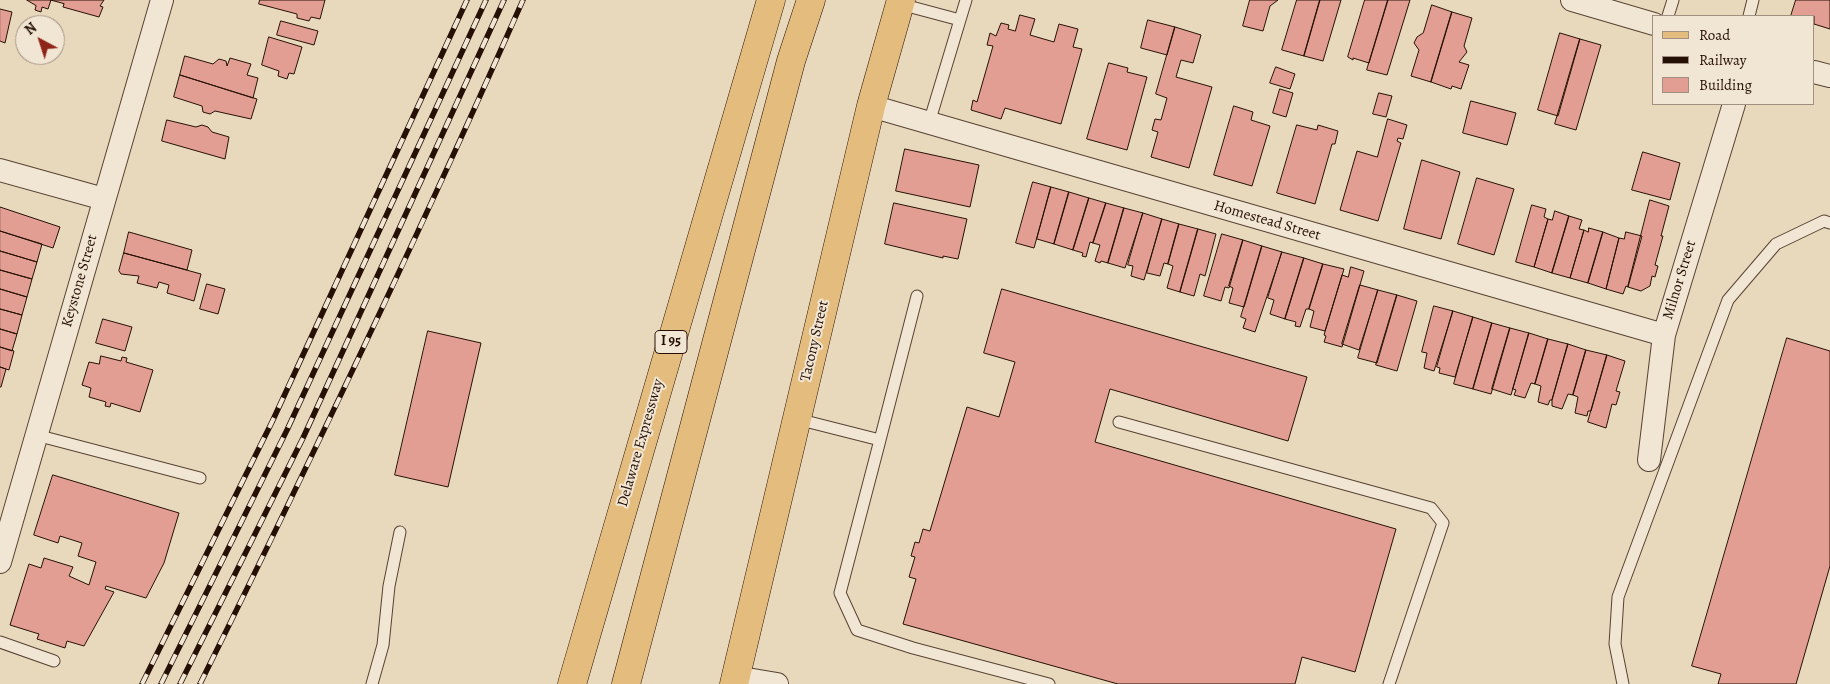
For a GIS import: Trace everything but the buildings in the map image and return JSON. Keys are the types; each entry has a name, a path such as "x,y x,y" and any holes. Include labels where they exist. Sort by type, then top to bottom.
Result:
{"main road":[{"name":"Delaware Expressway","path":"572,684 771,0"},
{"path":"626,684 791,61 811,0"},
{"name":"Tacony Street","path":"734,681 872,106 901,2"}],"street":[{"name":"Keystone Street","path":"0,562 4,532 36,435 162,0"},
{"path":"1572,0 1652,23"},
{"path":"1815,72 1830,76"},
{"name":"Milnor Street","path":"1649,460 1664,335 1734,105"},
{"name":"Homestead Street","path":"872,106 1664,335"},
{"path":"0,170 104,199"},
{"path":"734,681 777,684"}],"lane":[{"path":"929,123 966,0"},
{"path":"1668,15 1673,0"},
{"path":"1749,15 1754,0"},
{"path":"901,2 960,20"},
{"path":"1623,684 1615,644 1618,597 1728,300 1776,244 1824,221 1830,223"},
{"path":"917,296 840,593 857,630 913,648 1049,684"},
{"path":"797,419 880,440"},
{"path":"1119,422 1430,508 1443,523 1389,684"},
{"path":"36,435 200,478"},
{"path":"372,684 384,645 389,586 400,532"},
{"path":"0,642 54,661"}],"railway":[{"path":"142,684 272,422 467,0"},
{"path":"161,684 287,430 486,0"},
{"path":"180,684 303,438 504,0"},
{"path":"200,684 365,344 523,0"}]}
